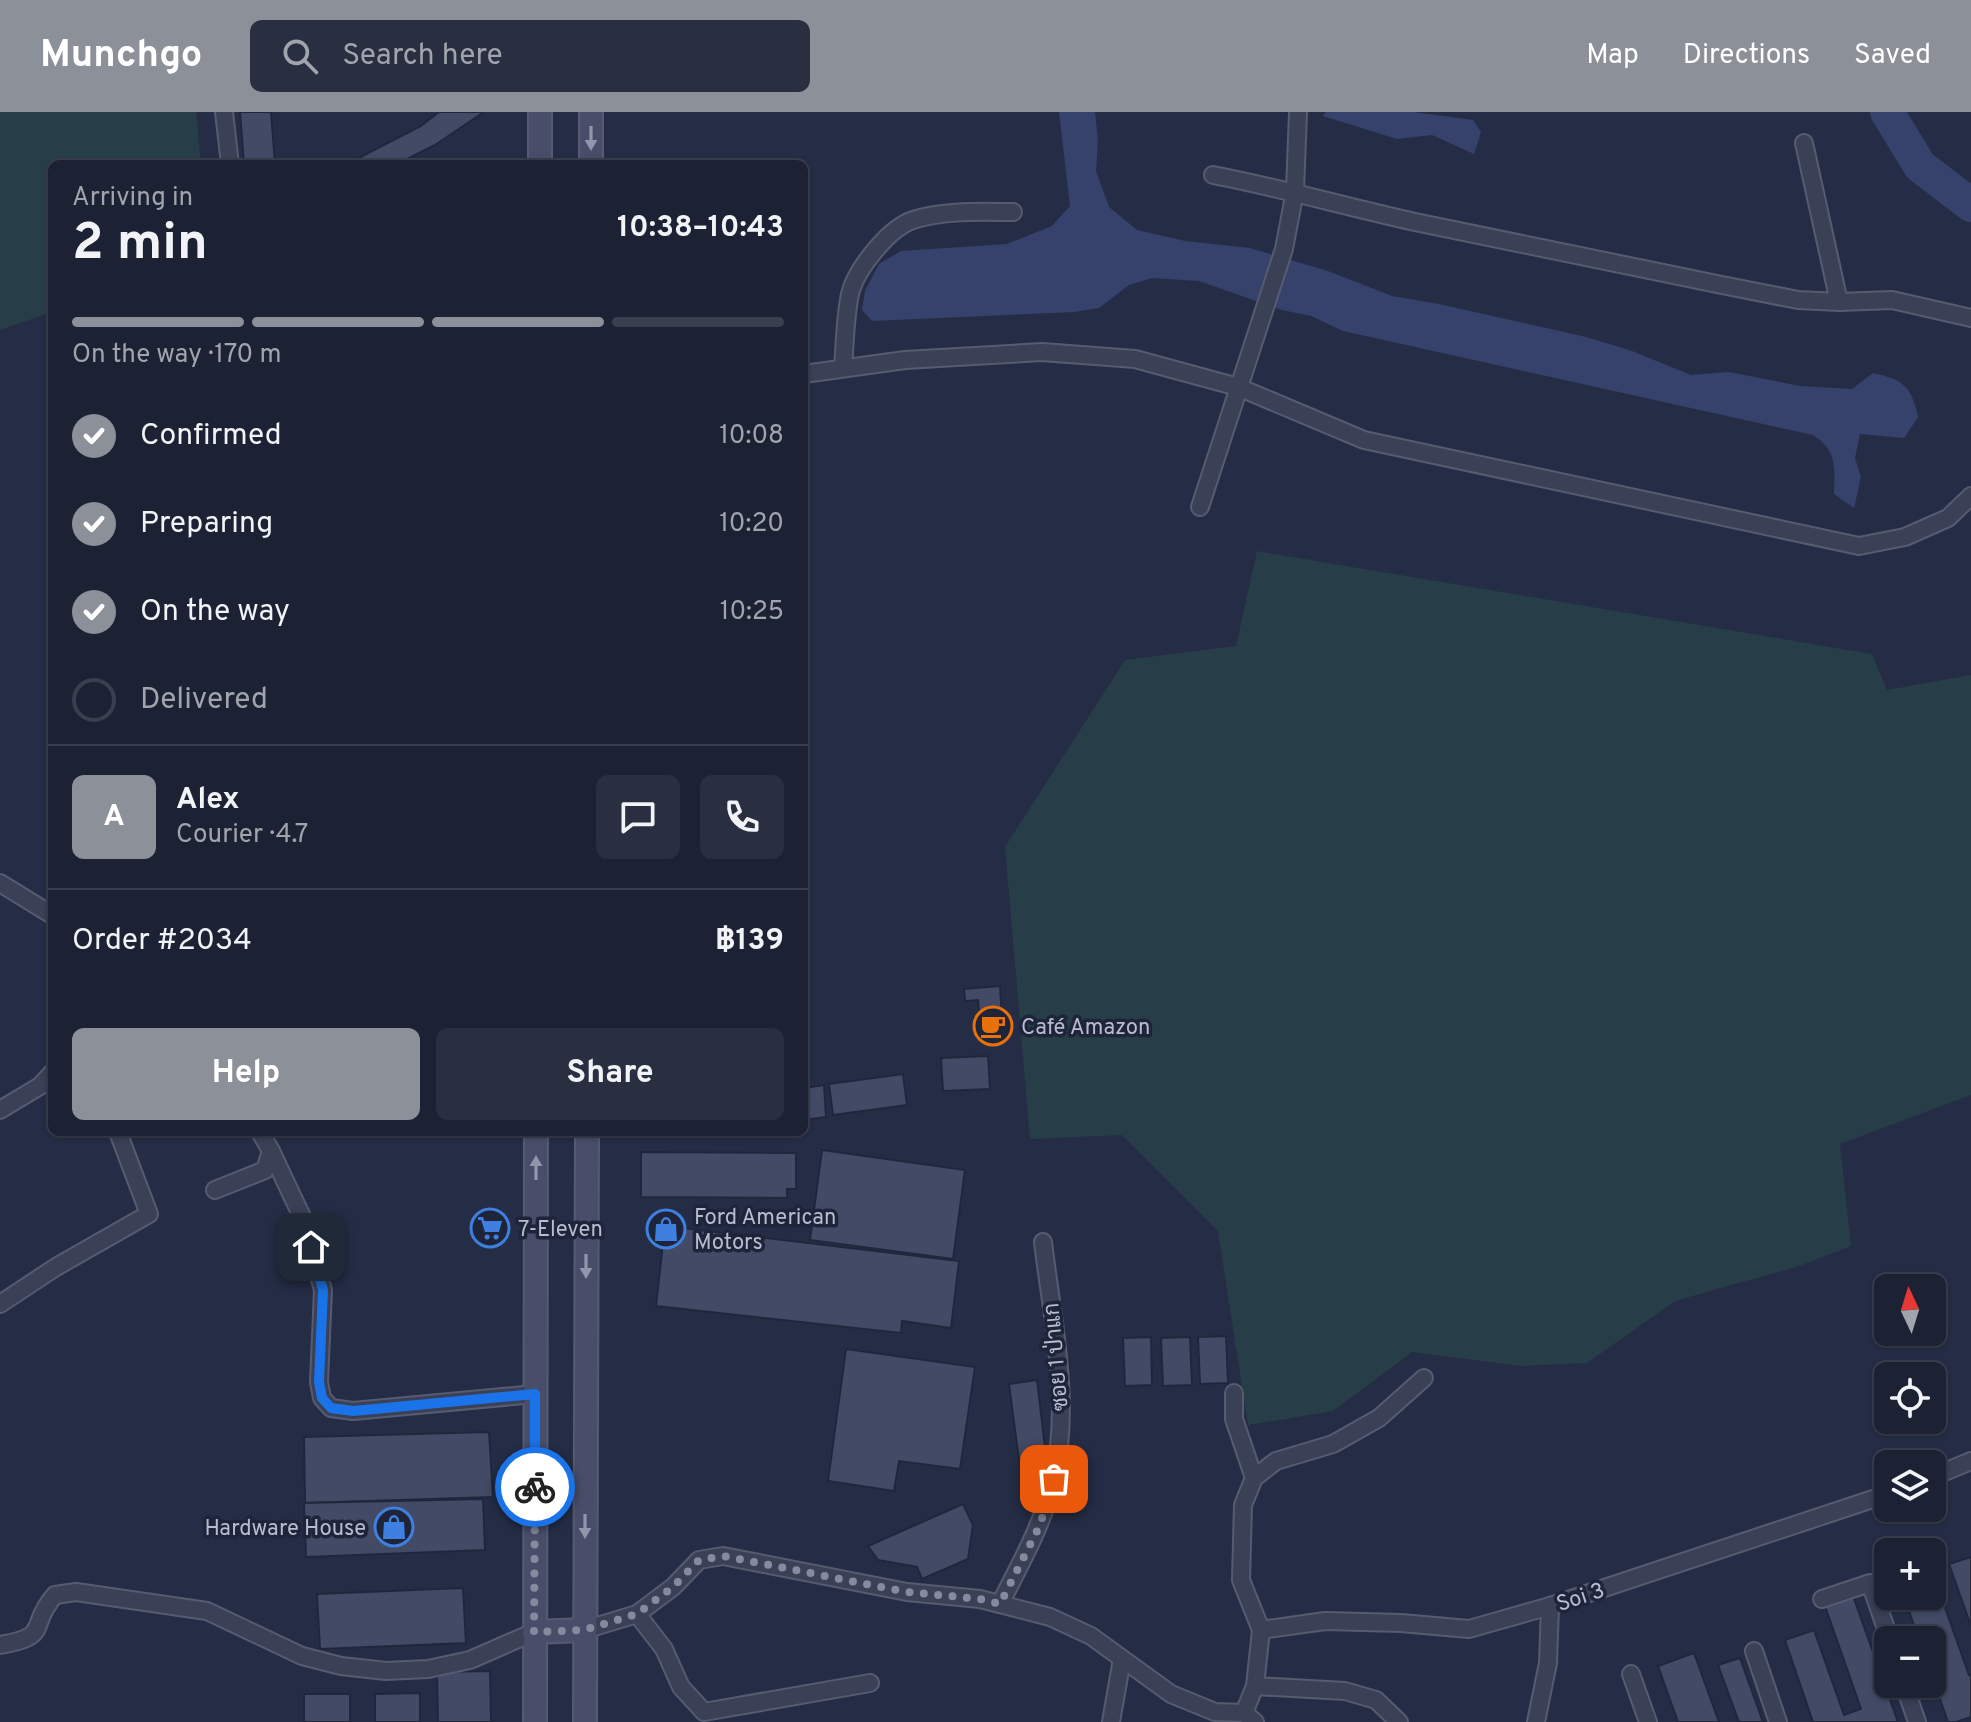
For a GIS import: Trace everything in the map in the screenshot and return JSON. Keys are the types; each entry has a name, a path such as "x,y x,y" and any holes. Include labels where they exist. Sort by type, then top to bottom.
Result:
{"main road":[{"path":"540,112 540,160"},
{"path":"591,112 591,160"},
{"path":"535,1722 536,1136"},
{"path":"585,1722 587,1136"},
{"path":"534,1632 584,1630"}],"street":[{"path":"224,112 230,160"},
{"path":"1200,507 1284,249 1295,191 1298,112"},
{"path":"1804,143 1839,302"},
{"path":"1213,175 1295,191 1398,218 1527,246 1798,300 1892,300 1971,318"},
{"path":"843,368 851,292 861,269 887,238 911,220 951,214 1013,212"},
{"path":"808,373 905,360 1042,352 1135,359 1238,387 1364,440 1859,546 1905,537 1934,525 1948,518 1971,496"},
{"path":"0,883 48,913"},
{"path":"0,1110 40,1086 48,1077"},
{"path":"0,1304 56,1267 149,1214 120,1136"},
{"path":"262,1136 303,1219 323,1290 319,1382 322,1398 331,1408 353,1411 535,1394"},
{"path":"215,1190 265,1170 271,1151"},
{"name":"ซอย 1 ป่าแก","path":"1000,1604 1040,1525 1054,1479 1060,1436 1061,1397 1043,1242"},
{"path":"584,1630 637,1614 673,1587 699,1560 723,1556 907,1592 980,1599 1050,1617 1091,1636 1171,1694 1215,1712 1250,1718 1261,1630 1241,1580 1243,1505 1254,1478 1276,1461 1333,1444 1379,1418 1424,1378"},
{"path":"1234,1393 1234,1419 1254,1478"},
{"path":"1946,1471 1971,1461"},
{"name":"Soi 3","path":"1261,1630 1325,1621 1469,1629 1550,1606 1874,1499"},
{"path":"1822,1599 1870,1583 1885,1626"},
{"path":"0,1645 24,1641 36,1633 47,1605 55,1595 76,1592 207,1611 302,1656 341,1666 386,1671 428,1669 470,1660 534,1632"},
{"path":"1536,1722 1548,1663 1550,1606"},
{"path":"637,1614 664,1649 681,1687 704,1712 870,1683"},
{"path":"1754,1651 1778,1722"},
{"path":"1111,1722 1122,1659"},
{"path":"1631,1674 1648,1722"},
{"path":"1255,1686 1345,1691 1376,1700 1399,1722"},
{"path":"1909,1698 1917,1722"}],"shaded area":[{"path":"0,112 196,112 201,160 48,160 48,313 0,330"},
{"path":"1257,551 1872,654 1887,690 1971,675 1971,1095 1840,1144 1851,1246 1799,1266 1675,1301 1587,1363 1521,1366 1412,1352 1333,1411 1248,1425 1218,1231 1122,1135 1030,1139 1005,847 1125,660 1236,646"}],"water":[{"path":"1059,112 1095,112 1098,140 1096,171 1109,207 1137,230 1185,241 1250,248 1328,271 1392,296 1586,337 1632,351 1691,375 1729,372 1800,386 1852,389 1873,373 1892,378 1904,386 1909,391 1918,417 1904,438 1860,434 1855,458 1861,477 1854,508 1834,494 1833,460 1827,447 1813,435 1343,331 1311,316 1282,310 1199,281 1152,278 1129,285 1099,308 1074,312 872,321 862,310 865,291 879,264 901,251 1007,244 1052,226 1070,206"},
{"path":"1326,112 1413,112 1473,120 1481,132 1474,154 1432,135 1397,139 1323,116"}],"building":[{"path":"240,112 271,112 275,160 244,160"},
{"path":"439,112 484,112 435,145 405,160 355,160 421,126"},
{"path":"1000,986 1003,1035 981,1037 978,1000 965,1001 964,989"},
{"path":"988,1056 990,1089 943,1091 941,1058"},
{"path":"903,1074 907,1105 833,1115 829,1084"},
{"path":"824,1085 826,1117 808,1119 808,1087"},
{"path":"822,1150 965,1170 953,1259 810,1240"},
{"path":"641,1152 796,1153 796,1189 787,1189 787,1198 641,1197"},
{"path":"665,1226 959,1261 951,1328 902,1321 901,1333 656,1306"},
{"path":"1226,1336 1228,1383 1200,1384 1198,1337"},
{"path":"1151,1337 1152,1385 1125,1386 1123,1338"},
{"path":"1190,1337 1192,1385 1163,1386 1161,1338"},
{"path":"846,1349 975,1367 960,1469 899,1461 894,1491 828,1481"},
{"path":"1037,1380 1046,1456 1019,1460 1009,1384"},
{"path":"489,1432 493,1497 305,1503 304,1437"},
{"name":"Hardware House","path":"483,1499 485,1550 306,1557 304,1503"},
{"path":"963,1504 973,1525 968,1559 922,1579 917,1567 878,1560 868,1546"},
{"path":"1971,1557 1971,1626 1949,1564"},
{"path":"463,1588 466,1643 320,1649 317,1594"},
{"path":"1853,1596 1874,1655 1874,1698 1889,1698 1898,1722 1813,1722 1785,1640 1814,1630 1844,1715 1861,1709 1825,1606"},
{"path":"1909,1610 1946,1610 1971,1674 1971,1717 1948,1722 1940,1698 1946,1698 1946,1626 1914,1626"},
{"path":"1694,1653 1719,1722 1678,1722 1658,1666"},
{"path":"1740,1658 1763,1722 1739,1722 1718,1665"},
{"path":"490,1671 491,1722 438,1722 437,1672"},
{"path":"420,1693 420,1722 375,1722 375,1694"},
{"path":"304,1694 350,1694 350,1722 304,1722"}],"waterway":[{"path":"1887,112 1920,166 1971,205"}],"way so far":[{"path":"535,1487 534,1632 584,1630 637,1614 673,1587 699,1560 723,1556 907,1592 1000,1604 1040,1525 1054,1479"}],"place":[{"name":"Café Amazon","path":"993,1026"},
{"name":"7-Eleven","path":"490,1228"},
{"name":"Ford American Motors","path":"666,1229"},
{"name":"Hardware House","path":"394,1527"}],"route":[{"path":"311,1247 323,1290 319,1382 322,1398 331,1408 353,1411 535,1394 535,1487"}]}
